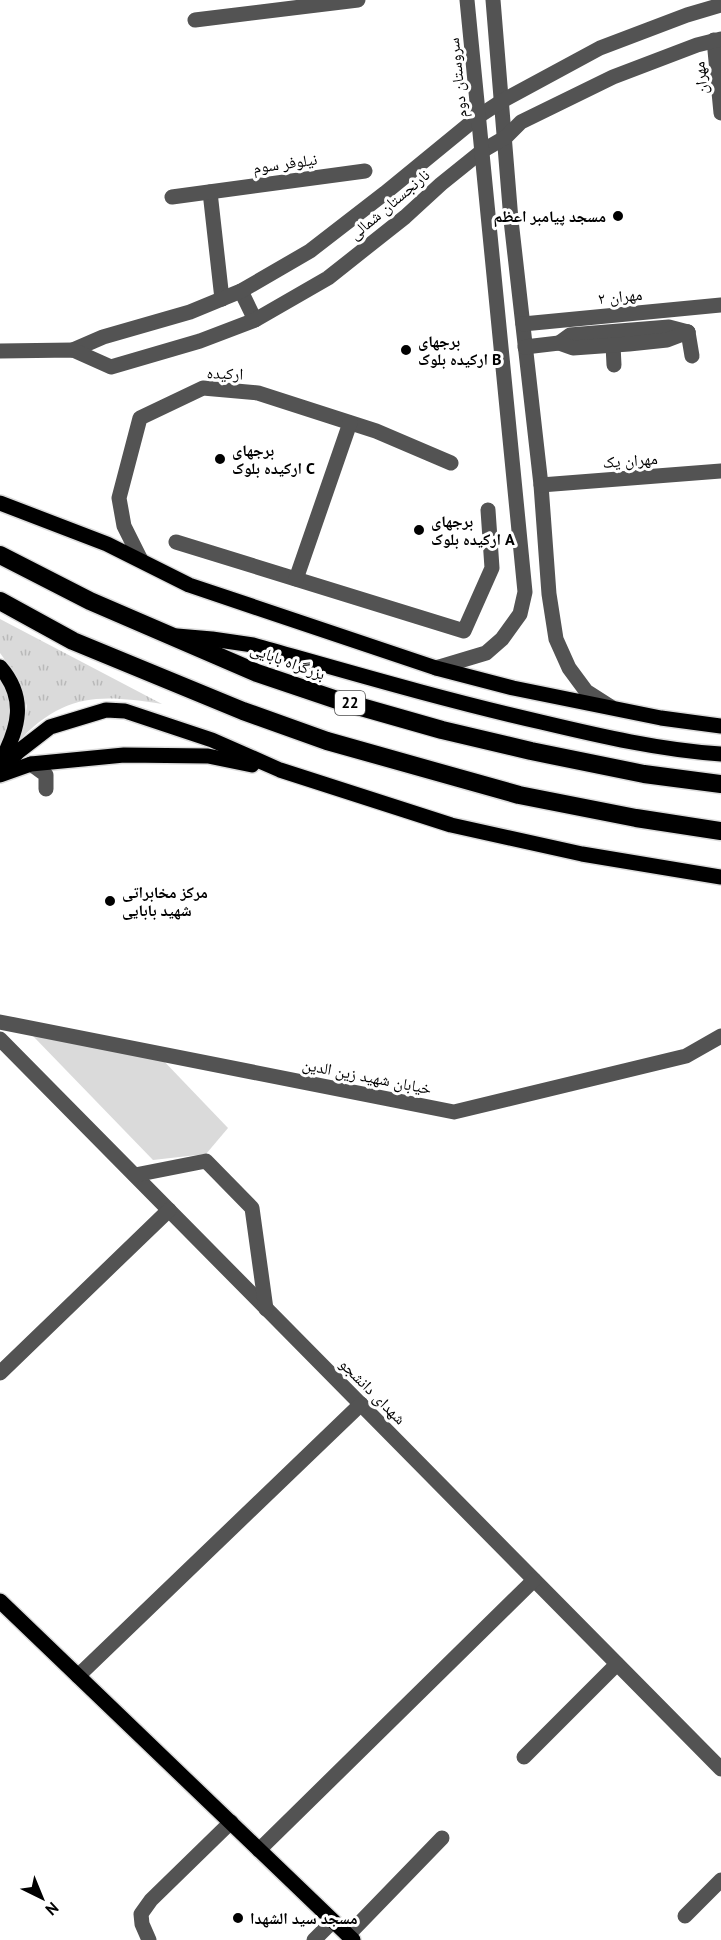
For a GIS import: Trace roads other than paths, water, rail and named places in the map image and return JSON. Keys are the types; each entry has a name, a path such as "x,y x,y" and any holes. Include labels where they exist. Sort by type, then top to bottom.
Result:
{"highway":[{"name":"بزرگراه بابایی","path":"0,555 90,601 257,673 340,700 442,730 531,751 644,774 721,784"},
{"path":"0,601 73,640 243,711 327,741 519,795 636,819 721,831"}],"main road":[{"path":"0,502 106,544 189,585 436,668 513,688 661,718 721,726"},
{"path":"174,636 253,645 500,713 571,730 662,747 721,754"},
{"path":"0,667 17,697 18,718 15,733 0,764"},
{"path":"0,770 19,751 50,727 106,710 125,711 212,740 280,770 451,825 582,854 721,877"},
{"path":"0,775 31,764 124,754 208,756 280,770"},
{"path":"688,872 721,870"},
{"path":"0,1601 350,1938"}],"street":[{"path":"195,20 358,0"},
{"name":"سروستان دوم","path":"467,0 525,592"},
{"path":"493,0 511,220 541,484 549,594 556,639 569,668 586,691 612,708"},
{"name":"نارنجستان شمالی","path":"0,351 73,350 103,336 190,312 241,291 310,251 479,116 502,101 600,48 687,15 721,5"},
{"name":"نارنجستان شمالی","path":"73,350 111,367 200,341 255,320 328,278 405,217 441,184 482,152 506,137 521,122 612,77 718,39"},
{"name":"مهران","path":"718,39 721,113"},
{"name":"نیلوفر سوم","path":"172,197 365,171"},
{"path":"210,192 222,299"},
{"path":"241,291 255,320"},
{"name":"مهران ۲","path":"523,324 721,304"},
{"path":"525,347 559,343 573,348 667,340 688,332 692,356"},
{"path":"614,365 623,344"},
{"name":"ارکیده","path":"141,560 124,526 119,498 140,418 203,388 258,393 376,431 451,463"},
{"path":"508,414 532,411"},
{"path":"296,579 350,423"},
{"name":"مهران یک","path":"541,484 721,471"},
{"path":"176,542 464,631 492,568 488,510"},
{"path":"436,668 486,653 502,639 520,614 525,592 549,594"},
{"path":"31,764 46,775 46,789"},
{"name":"خیابان شهید زین الدین","path":"0,1022 454,1112 686,1056 721,1036"},
{"name":"شهدای دانشجو","path":"0,1039 721,1769"},
{"path":"135,1175 206,1161 252,1208 266,1309"},
{"path":"0,1373 169,1210"},
{"path":"78,1676 361,1404"},
{"path":"259,1850 534,1580"},
{"path":"524,1757 617,1664"},
{"path":"149,1940 142,1924 141,1914 151,1900 231,1822"},
{"path":"350,1938 442,1838"},
{"path":"685,1916 721,1880"},
{"path":"314,1940 333,1921"}],"place":[{"name":"مسجد پیامبر اعظم","path":"618,216"},
{"name":"برجهای ارکیده بلوک B","path":"406,350"},
{"name":"برجهای ارکیده بلوک C","path":"220,459"},
{"name":"برجهای ارکیده بلوک A","path":"419,530"},
{"name":"مرکز مخابراتی شهید بابایی","path":"110,901"},
{"name":"مسجد سید الشهدا","path":"238,1918"}]}
